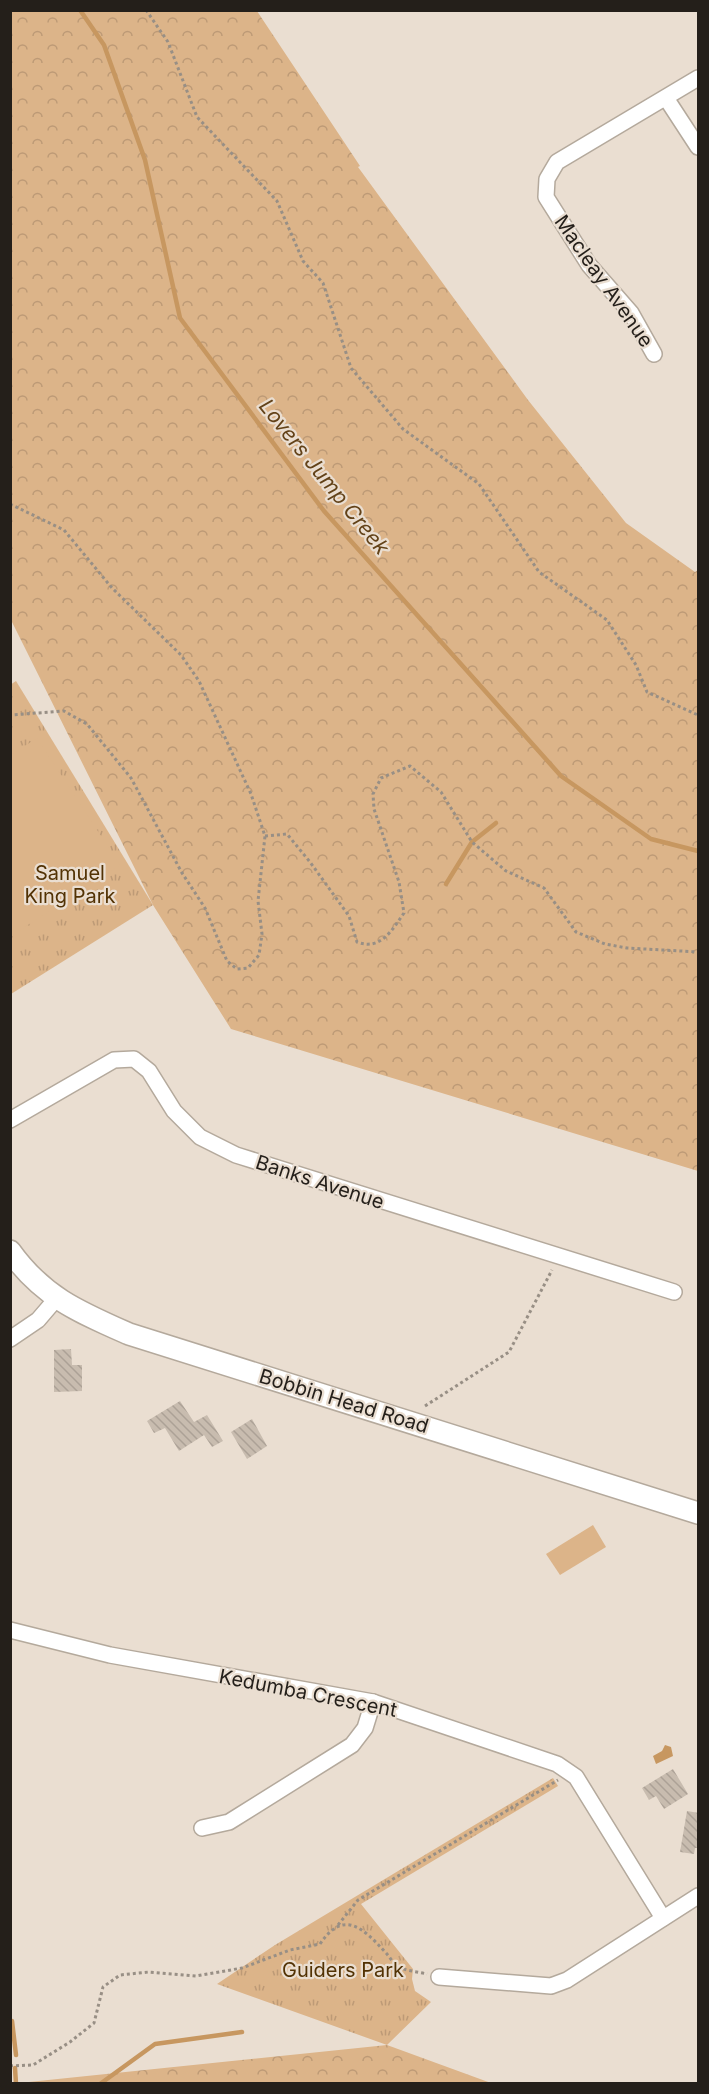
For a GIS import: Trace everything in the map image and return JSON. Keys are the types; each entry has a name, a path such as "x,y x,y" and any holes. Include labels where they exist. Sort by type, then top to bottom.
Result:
{"main road":[{"name":"Bobbin Head Road","path":"10,1251 33,1279 56,1299 129,1334 699,1513"}],"street":[{"name":"Macleay Avenue","path":"654,354 631,313 589,265 546,197 547,179 557,162 699,78"},
{"path":"666,98 699,147"},
{"name":"Banks Avenue","path":"10,1120 114,1060 134,1059 148,1071 174,1111 200,1137 236,1155 674,1292"},
{"path":"10,1339 38,1320 56,1299"},
{"name":"Kedumba Crescent","path":"10,1630 110,1655 374,1701 557,1764 576,1777 663,1918"},
{"path":"202,1828 229,1822 352,1745 365,1728 374,1701"},
{"path":"440,1977 551,1986 567,1980 699,1896"}],"path":[{"path":"146,10 168,42 197,117 277,201 303,261 323,283 351,368 403,429 479,484 539,572 607,620 636,665 647,692 699,715"},
{"path":"10,504 64,530 112,588 181,655 199,681 251,794 265,836 258,901 262,934 259,956 248,968 237,969 227,961 205,908 182,873 132,778 87,724 64,711 10,715"},
{"path":"265,836 287,834 349,916 357,942 366,945 384,940 404,913 399,882 374,809 373,794 381,778 410,766 441,792 472,842 506,871 544,888 576,932 605,944 627,948 699,952"},
{"path":"425,1406 508,1352 559,1257"},
{"path":"10,2066 33,2065 70,2042 94,2023 103,1988 120,1975 149,1972 195,1976 242,1968 290,1950 320,1944 328,1931 338,1925 358,1900 570,1773"},
{"path":"338,1925 350,1924 370,1935 398,1967 440,1977"}],"green space":[{"path":"11,10 257,11 360,166 358,167 528,400 626,523 695,572 698,570 698,1171 231,1029 153,905 11,620"},
{"name":"Samuel King Park","path":"16,681 153,905 11,994 10,685"},
{"path":"37,738 120,865 11,936 11,755"},
{"path":"593,1525 606,1547 560,1575 546,1554"},
{"name":"Guiders Park","path":"553,1778 558,1786 361,1904 413,1969 412,1979 415,1991 431,2002 387,2045 217,1984 275,1945"},
{"path":"387,2045 491,2083 19,2083"}],"shaded area":[{"path":"665,1745 671,1747 673,1756 656,1764 653,1756 662,1751"}],"building":[{"path":"71,1349 72,1365 82,1365 82,1391 54,1392 54,1350"},
{"path":"180,1401 194,1422 207,1415 223,1441 212,1447 204,1435 179,1451 165,1428 154,1433 147,1421"},
{"path":"252,1419 267,1446 247,1459 231,1432"},
{"path":"673,1769 688,1794 664,1809 656,1796 649,1800 642,1788"},
{"path":"687,1811 699,1813 699,1848 695,1848 694,1854 680,1852"}],"waterway":[{"name":"Lovers Jump Creek","path":"80,10 104,45 145,160 180,318 324,511 561,776 651,839 698,851"},
{"path":"446,884 472,842 496,823"},
{"path":"12,2021 16,2055"},
{"path":"100,2084 155,2044 242,2032"},
{"path":"15,2068 16,2084"}]}
